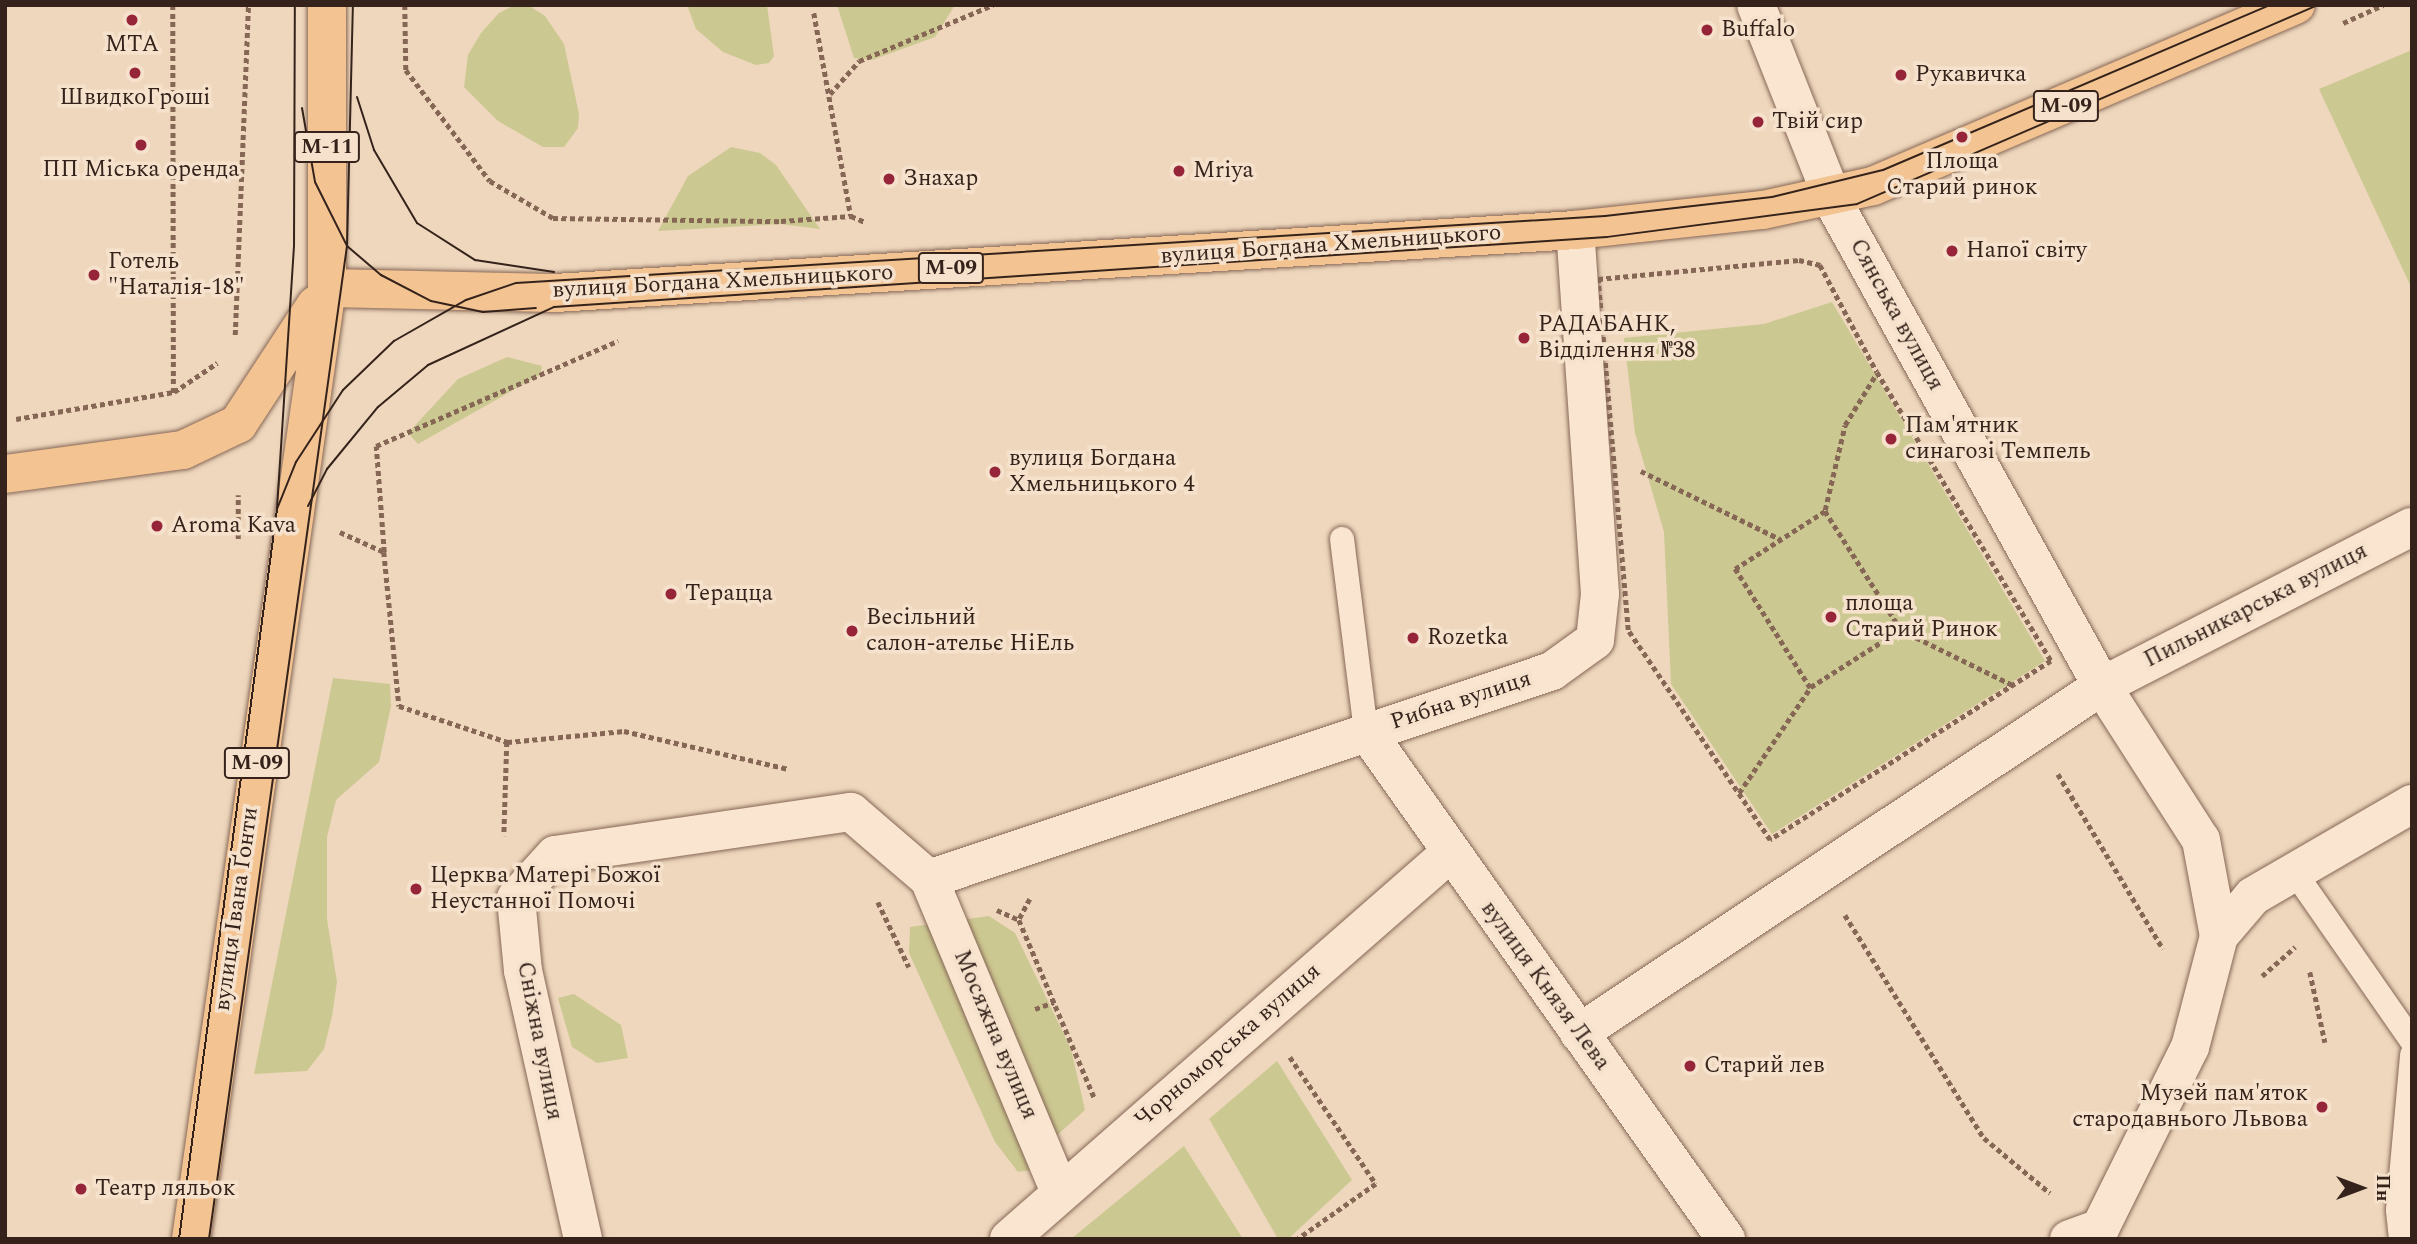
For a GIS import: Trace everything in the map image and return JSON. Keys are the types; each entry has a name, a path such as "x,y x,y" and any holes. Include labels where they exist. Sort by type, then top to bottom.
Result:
{"main road":[{"name":"М-11","path":"327,5 327,288"},
{"name":"вулиця Богдана Хмельницького","path":"327,288 555,293 1574,230 1833,198 1966,149 2296,5"},
{"path":"5,474 183,450 238,424 327,288"},
{"name":"вулиця Івана Ґонти","path":"191,1239 327,288"}],"street":[{"name":"Сянська вулиця","path":"1756,5 1833,198 2102,685 2201,840 2219,936"},
{"name":"Рибна вулиця","path":"935,892 1366,731 1552,671 1595,640 1600,594 1574,230"},
{"name":"Пильникарська вулиця","path":"2102,685 2412,527"},
{"path":"1579,1033 2102,685"},
{"name":"вулиця Князя Лева","path":"1366,731 1449,854 1726,1239"},
{"path":"2091,1235 2190,1047 2219,936 2253,896 2293,870 2412,804"},
{"name":"Сніжна вулиця","path":"583,1239 523,971 516,898 555,856 851,812 935,892"},
{"name":"Чорноморська вулиця","path":"1009,1239 1449,854"},
{"name":"Мосяжна вулиця","path":"935,892 1060,1192"}],"lane":[{"path":"1342,539 1366,731"},
{"path":"2293,870 2412,1041"},
{"path":"2401,1239 2398,1210 2412,1055"}],"path":[{"path":"173,5 174,392 183,450"},
{"path":"234,351 248,5"},
{"path":"405,5 406,70 491,181 553,218 782,221 851,216 871,225"},
{"path":"830,94 859,61 993,5"},
{"path":"2332,27 2383,5"},
{"path":"814,13 851,216"},
{"path":"1598,279 1628,630 1770,840 2051,661 1877,372 1820,265 1799,260 1765,263"},
{"path":"633,335 376,446 399,706 507,742 624,731 796,771"},
{"path":"5,421 174,392 224,358"},
{"path":"1810,688 1735,569 1825,511 1845,425 1877,372"},
{"path":"1613,455 1624,461"},
{"path":"1634,467 1780,539"},
{"path":"1825,511 1901,629 2014,685"},
{"path":"333,529 384,552"},
{"path":"1739,793 1810,688 1901,629"},
{"path":"504,848 507,742"},
{"path":"2052,763 2169,958"},
{"path":"1035,888 1019,920 1099,1108"},
{"path":"872,890 888,924 935,892"},
{"path":"1841,908 1984,1138 2055,1197"},
{"path":"2294,948 2302,958"},
{"path":"2309,968 2325,1042"},
{"path":"1263,1016 1376,1184 1298,1239"}],"shaded area":[{"path":"515,5 528,5 545,16 564,44 579,114 578,128 564,147 543,147 498,121 464,87 468,55 481,33 499,13"},
{"path":"687,5 767,5 774,56 769,63 756,65 723,52 696,29"},
{"path":"837,5 955,5 935,37 872,60 854,58"},
{"path":"2412,50 2412,289 2319,89"},
{"path":"731,147 760,153 776,165 820,229 780,224 658,231 688,176"},
{"path":"1832,302 2045,661 1772,834 1671,684 1664,532 1635,433 1624,338 1764,324"},
{"path":"507,357 542,366 540,375 418,444 408,433 458,379"},
{"path":"333,678 390,684 391,706 379,762 336,800 327,837 327,919 337,982 332,1016 324,1049 307,1071 254,1074"},
{"path":"989,916 1015,933 1071,1049 1085,1110 1054,1138 1038,1169 1018,1172 995,1142 909,953 910,927"},
{"path":"574,994 621,1025 628,1058 597,1063 572,1047 558,998"},
{"path":"1277,1061 1352,1180 1288,1239 1278,1239 1209,1119"},
{"path":"1184,1146 1243,1239 1071,1239"}],"tram line":[{"path":"179,1239 277,509 294,246 295,5"},
{"path":"209,1239 347,246 353,5"},
{"path":"277,509 296,462 343,390 394,341 466,300 516,283 1605,216 1772,197 1883,170 2270,5"},
{"path":"308,506 327,469 378,407 428,365 554,307 1607,237 1857,204 2318,5"},
{"path":"357,97 374,150 417,223 475,260 554,272"},
{"path":"302,108 315,182 347,246 381,275 431,301 483,312 536,308"}],"place":[{"name":"МТА","path":"132,20"},
{"name":"Buffalo","path":"1707,30"},
{"name":"ШвидкоГроші","path":"135,73"},
{"name":"Рукавичка","path":"1901,75"},
{"name":"Твій сир","path":"1758,122"},
{"name":"Площа Старий ринок","path":"1962,137"},
{"name":"ПП Міська оренда","path":"141,145"},
{"name":"Mriya","path":"1179,171"},
{"name":"Знахар","path":"889,179"},
{"name":"Напої світу","path":"1952,251"},
{"name":"Готель \"Наталія-18\"","path":"94,275"},
{"name":"РАДАБАНК, Відділення №38","path":"1524,338"},
{"name":"Пам'ятник синагозі Темпель","path":"1891,439"},
{"name":"вулиця Богдана Хмельницького 4","path":"995,472"},
{"name":"Aroma Kava","path":"157,526"},
{"name":"Терацца","path":"671,594"},
{"name":"площа Старий Ринок","path":"1831,617"},
{"name":"Весільний салон-ательє НіЕль","path":"852,631"},
{"name":"Rozetka","path":"1413,638"},
{"name":"Церква Матері Божої Неустанної Помочі","path":"416,889"},
{"name":"Старий лев","path":"1690,1066"},
{"name":"Музей пам'яток стародавнього Львова","path":"2322,1107"},
{"name":"Театр ляльок","path":"81,1189"}]}
